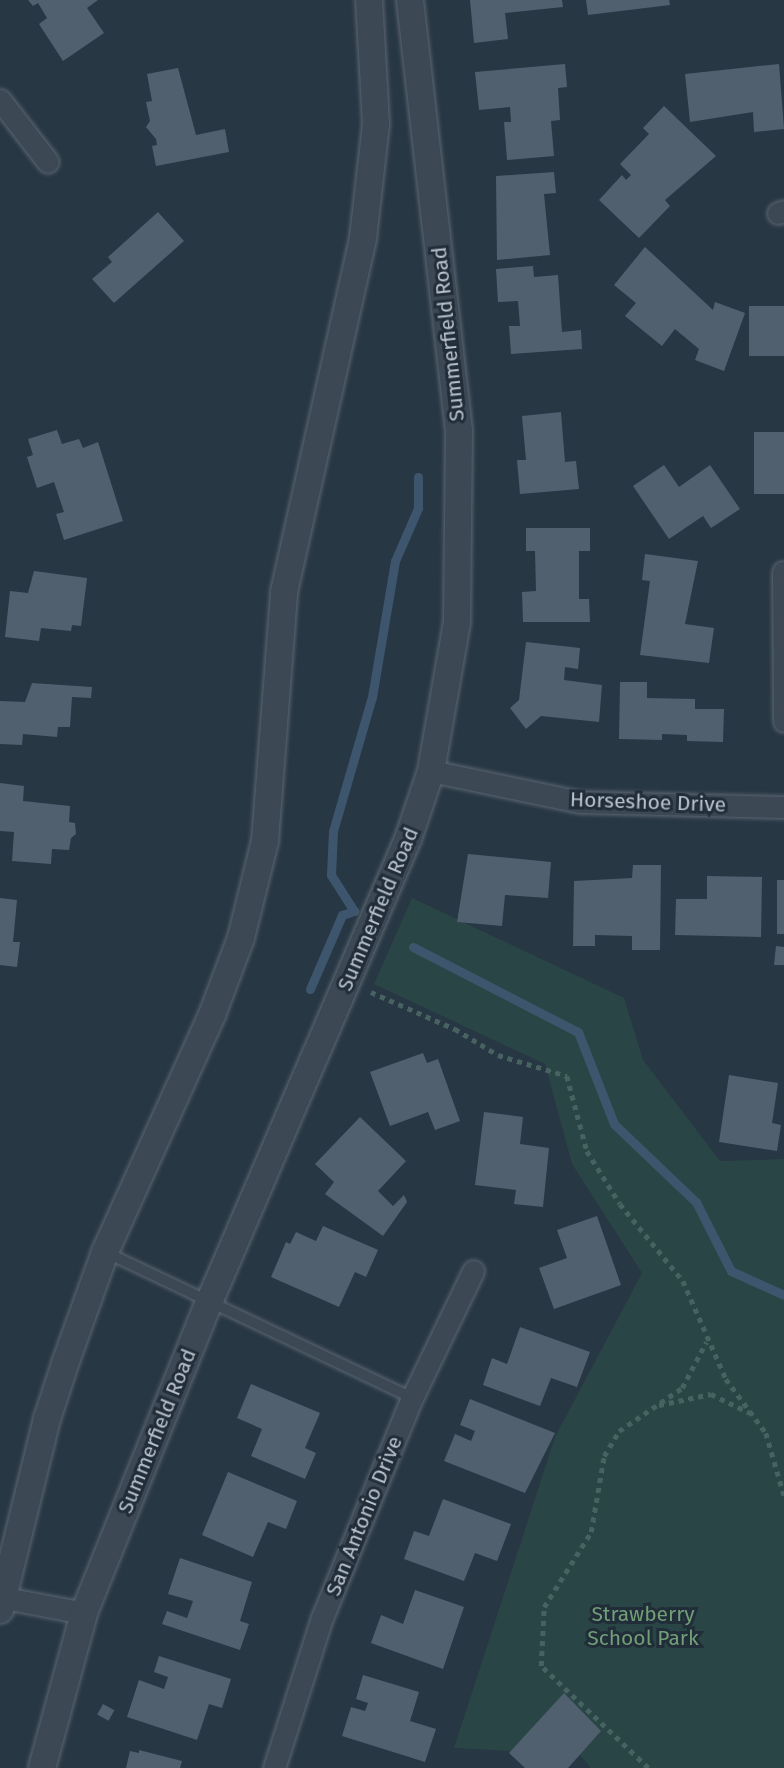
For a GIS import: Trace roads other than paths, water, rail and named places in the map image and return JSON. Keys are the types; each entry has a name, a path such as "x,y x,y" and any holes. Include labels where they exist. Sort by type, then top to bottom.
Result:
{"street":[{"path":"84,1613 1,1602 47,1419 105,1252 212,1016 241,938 265,841 284,592 363,238 376,124 369,0"},
{"name":"Summerfield Road","path":"42,1768 84,1613 208,1305 408,839 431,771 457,622 459,431 410,0"},
{"path":"0,100 48,162"},
{"path":"783,572 784,721"},
{"name":"Horseshoe Drive","path":"431,771 580,803 784,807"},
{"name":"San Antonio Drive","path":"274,1768 322,1618 412,1398 473,1271"}],"lane":[{"path":"105,1252 208,1305 412,1398"}],"waterway":[{"path":"310,989 342,915 354,911 331,875 333,831 372,697 395,561 418,508 418,477"},
{"path":"413,947 578,1032 614,1124 696,1202 731,1271 784,1295"}],"park label":[{"name":"Strawberry School Park","path":"643,1626"}]}
